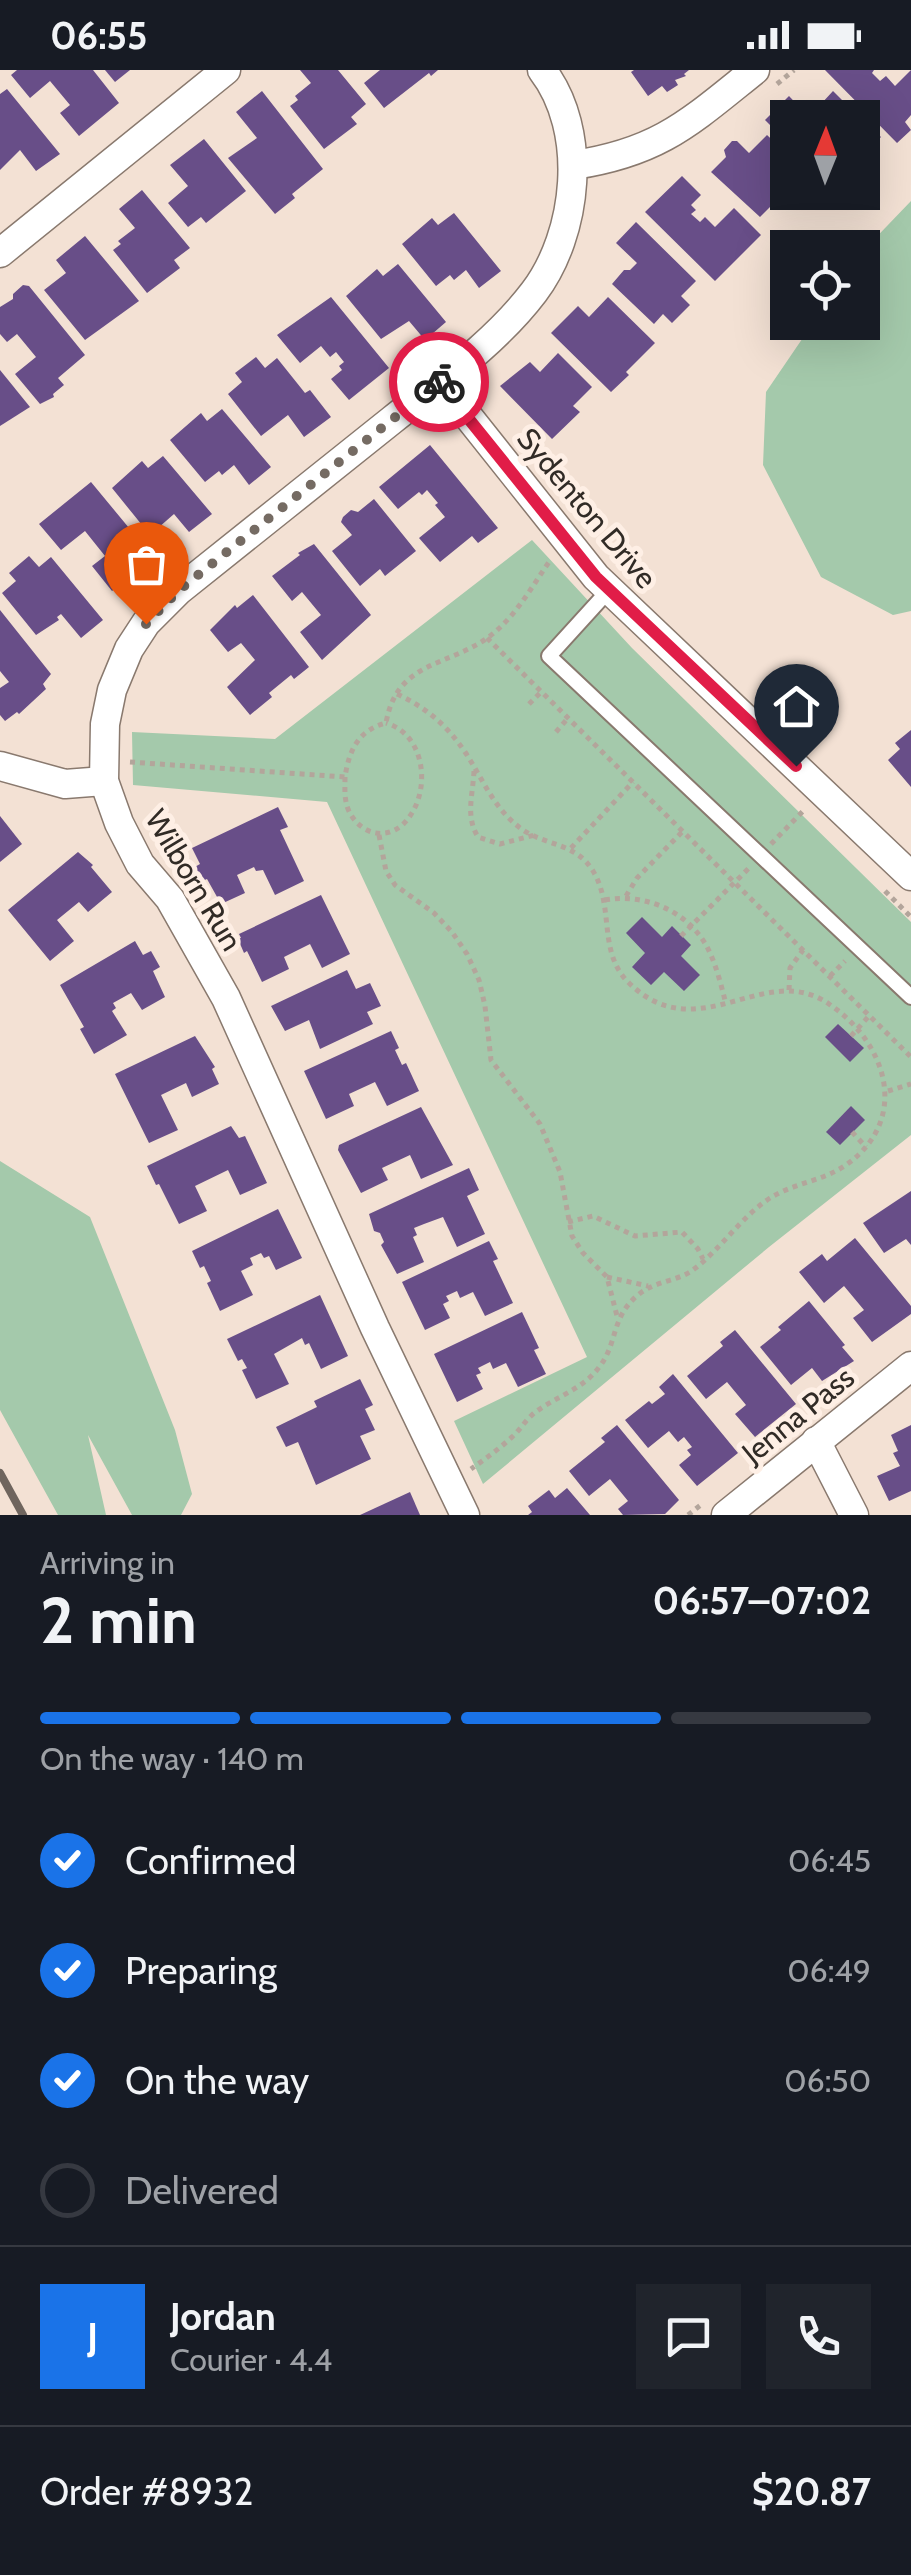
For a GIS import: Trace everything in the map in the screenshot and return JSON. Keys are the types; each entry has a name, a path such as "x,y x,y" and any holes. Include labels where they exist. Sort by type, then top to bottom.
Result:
{"street":[{"path":"0,254 226,70"},
{"name":"Wilborn Run","path":"464,1515 226,998 170,899 140,864 119,823 116,778 105,724 112,690 129,649 146,624 178,591 440,381 512,318 536,290 557,250 574,165 564,115 542,70"},
{"path":"574,165 618,158 657,143 761,82"},
{"name":"Sydenton Drive","path":"440,381 609,590 911,876"},
{"path":"0,766 65,784 116,778"},
{"name":"Jenna Pass","path":"726,1515 911,1366"},
{"path":"816,1440 854,1515"}],"lane":[{"path":"609,590 549,656 911,997"}],"path":[{"path":"761,82 794,70"},
{"path":"386,724 388,709 415,672 487,638 520,608 551,560"},
{"path":"487,638 911,1057"},
{"path":"529,704 542,692"},
{"path":"379,835 386,871 394,885 434,914 468,954 485,1006 491,1060 525,1102 552,1149 568,1222 582,1253 607,1276 650,1286 672,1281 691,1271 728,1233 774,1196 832,1174 866,1147 885,1113 888,1091 878,1059 858,1028 827,1002 790,990 713,1009 682,1010 639,992 616,966 607,942 606,900 592,869 571,848 524,831 499,807 467,754 432,713 397,694"},
{"path":"556,732 568,718"},
{"path":"386,724 405,732 416,747 421,784 408,819 391,832 379,835 361,828 354,820 345,797 345,777 352,747 365,732 386,724"},
{"path":"116,778 127,762 128,750"},
{"path":"127,762 345,777"},
{"path":"474,768 470,825 478,838 500,844 536,835"},
{"path":"571,848 633,782"},
{"path":"682,936 822,792"},
{"path":"626,896 637,878 683,831"},
{"path":"606,900 626,896 669,908 691,927 709,950 726,1004"},
{"path":"790,990 790,968 803,950"},
{"path":"850,1036 870,1016"},
{"path":"888,1091 911,1084"},
{"path":"852,1132 866,1147"},
{"path":"568,1222 593,1216 635,1236 682,1232 704,1260"},
{"path":"607,1276 618,1318"},
{"path":"478,1484 470,1469 494,1453 529,1417 572,1392 603,1363 618,1318 650,1286"}],"green space":[{"path":"911,201 911,611 893,615 821,577 763,465 766,392 801,340 880,340 880,233"},
{"path":"532,540 632,648 911,922 911,1135 483,1484 454,1421 587,1357 327,802 133,785 132,732 275,739"},
{"path":"0,1161 90,1217 175,1430 192,1494 181,1515 132,1515 88,1435 106,1515 58,1515 0,1410"}],"building":[{"path":"17,70 93,70 119,103 79,136 60,113 70,105 50,81 30,98 11,75"},
{"path":"105,70 130,70 115,82"},
{"path":"300,70 338,70 366,104 351,117 357,124 324,149 290,106 298,100 295,96 311,83"},
{"path":"380,70 438,70 384,108 364,83"},
{"path":"689,70 667,92 662,86 648,96 631,72"},
{"path":"825,70 874,70 872,73 880,81 886,76 895,86 911,70 911,115 905,122 911,130 897,143 880,126 880,100 855,100"},
{"path":"7,89 60,154 36,171 20,150 0,170 0,94"},
{"path":"262,91 323,169 275,214 228,158 257,138 236,112"},
{"path":"833,91 842,100 825,100"},
{"path":"767,135 770,138 770,207 760,217 711,172 726,157 724,150 732,141 749,153"},
{"path":"204,139 246,191 206,223 201,217 188,227 168,203 188,186 170,165"},
{"path":"682,176 701,195 691,205 696,210 691,214 700,222 705,217 715,227 734,208 761,235 715,281 645,212"},
{"path":"142,190 190,248 174,260 180,268 147,293 113,250 135,228 119,209"},
{"path":"454,213 501,271 479,288 466,270 454,280 450,275 436,286 402,244 432,218 438,225"},
{"path":"636,222 696,281 681,296 690,305 672,323 663,314 654,324 612,284 624,270 637,263 616,243"},
{"path":"85,236 139,301 85,340 44,290 66,273 56,260"},
{"path":"398,264 446,322 425,340 409,321 381,339 346,296 377,269 383,276"},
{"path":"23,285 29,286 85,355 58,378 64,385 54,397 40,404 15,374 36,357 17,334 7,342 0,334 0,307 13,299"},
{"path":"331,297 389,368 349,400 331,379 342,370 339,366 344,362 336,352 330,357 321,346 300,363 277,335"},
{"path":"608,297 655,343 611,392 551,333 578,306 589,317"},
{"path":"558,353 592,387 573,406 580,412 552,439 500,386 530,362 540,372"},
{"path":"256,357 265,368 277,358 331,417 304,437 288,415 261,436 228,394 242,382 235,373"},
{"path":"0,370 30,407 0,426"},
{"path":"222,409 271,467 249,485 234,465 205,482 170,440 201,413 207,421"},
{"path":"430,445 498,528 478,543 472,536 440,562 419,538 445,517 435,505 438,503 427,490 398,509 379,487"},
{"path":"163,456 212,514 189,532 174,514 158,528 154,524 146,530 112,488 142,461 148,468"},
{"path":"91,482 153,557 137,571 140,575 112,591 92,566 105,556 85,531 61,550 39,524"},
{"path":"374,499 416,551 385,576 380,569 360,586 332,551 352,535 341,522 343,517 351,510 358,512"},
{"path":"314,544 371,615 322,660 300,632 321,615 302,592 292,601 272,576"},
{"path":"29,556 39,567 51,557 103,620 81,638 61,614 59,620 36,635 2,593 16,581 9,573"},
{"path":"253,595 309,667 294,679 291,675 250,715 227,687 255,660 241,643 228,652 210,630 235,605 237,608"},
{"path":"0,610 51,674 43,684 46,689 19,714 5,721 0,715 0,688 9,682 0,671"},
{"path":"911,730 911,787 888,760 900,749 895,743"},
{"path":"278,807 288,827 280,830 304,881 275,895 263,870 256,871 254,867 237,875 245,893 221,904 207,879 200,882 193,868 200,864 192,848"},
{"path":"0,816 22,844 0,862"},
{"path":"78,852 93,865 112,892 88,912 79,902 57,920 74,941 50,961 8,910"},
{"path":"321,895 350,954 322,968 310,944 284,957 289,969 262,982 247,951 244,953 239,934"},
{"path":"642,917 662,937 672,926 691,945 681,956 700,975 684,991 664,972 651,985 632,967 645,953 626,933"},
{"path":"135,941 143,955 151,951 160,967 153,971 165,997 142,1010 131,993 113,1003 116,1008 112,1011 127,1035 94,1054 60,985"},
{"path":"347,970 356,989 370,983 381,1006 367,1012 373,1024 320,1049 309,1020 285,1031 271,1006"},
{"path":"838,1024 864,1048 850,1062 825,1037"},
{"path":"391,1031 402,1065 406,1063 419,1091 387,1106 375,1082 349,1094 354,1106 326,1119 304,1071"},
{"path":"195,1036 215,1067 212,1069 219,1084 192,1097 186,1083 161,1095 178,1130 149,1143 115,1074"},
{"path":"851,1106 865,1120 840,1145 826,1132"},
{"path":"421,1107 453,1165 421,1179 410,1155 382,1168 388,1180 361,1193 339,1145"},
{"path":"231,1126 239,1138 245,1136 267,1183 240,1195 228,1170 195,1186 207,1211 179,1224 147,1166"},
{"path":"469,1168 479,1190 467,1196 485,1234 457,1247 443,1217 414,1228 417,1235 413,1237 424,1262 397,1274 369,1214"},
{"path":"911,1191 911,1245 906,1239 884,1253 863,1223"},
{"path":"278,1209 302,1258 276,1270 269,1256 264,1258 261,1253 250,1258 253,1265 241,1271 253,1295 220,1311 204,1266 200,1268 192,1251"},
{"path":"855,1238 911,1306 911,1314 872,1342 853,1318 864,1310 844,1286 824,1303 799,1272 822,1254 827,1261"},
{"path":"489,1241 498,1259 493,1261 513,1303 485,1316 473,1292 460,1298 457,1291 446,1296 449,1301 443,1304 450,1318 425,1330 402,1282"},
{"path":"320,1295 348,1356 321,1369 309,1343 305,1345 302,1338 274,1354 289,1384 256,1399 242,1370 247,1368 242,1359 238,1361 227,1339"},
{"path":"809,1301 854,1361 822,1381 812,1368 791,1385 760,1347"},
{"path":"522,1312 546,1374 518,1387 506,1363 493,1369 490,1362 478,1368 481,1373 476,1375 483,1389 457,1402 434,1354"},
{"path":"735,1330 796,1404 755,1437 735,1414 746,1405 727,1382 706,1399 687,1376 723,1346 720,1342"},
{"path":"673,1374 738,1453 697,1486 679,1465 691,1455 687,1450 692,1447 684,1437 678,1442 669,1431 648,1448 625,1420 665,1394 659,1387"},
{"path":"360,1379 373,1405 365,1409 375,1430 360,1436 371,1459 316,1485 298,1442 286,1447 276,1427 317,1407 314,1401"},
{"path":"617,1425 679,1500 665,1514 623,1515 618,1509 628,1501 610,1479 589,1496 569,1471 605,1442 601,1438"},
{"path":"911,1425 911,1491 889,1501 877,1476 900,1466 893,1453 898,1451 891,1435"},
{"path":"567,1488 590,1515 528,1515 532,1512 528,1506 549,1490 555,1498"},
{"path":"410,1492 420,1515 360,1515"}],"railway":[{"path":"0,1473 23,1515"}],"way so far":[{"path":"146,624 178,591 439,382"}],"route":[{"path":"439,382 596,577 796,766"}]}
